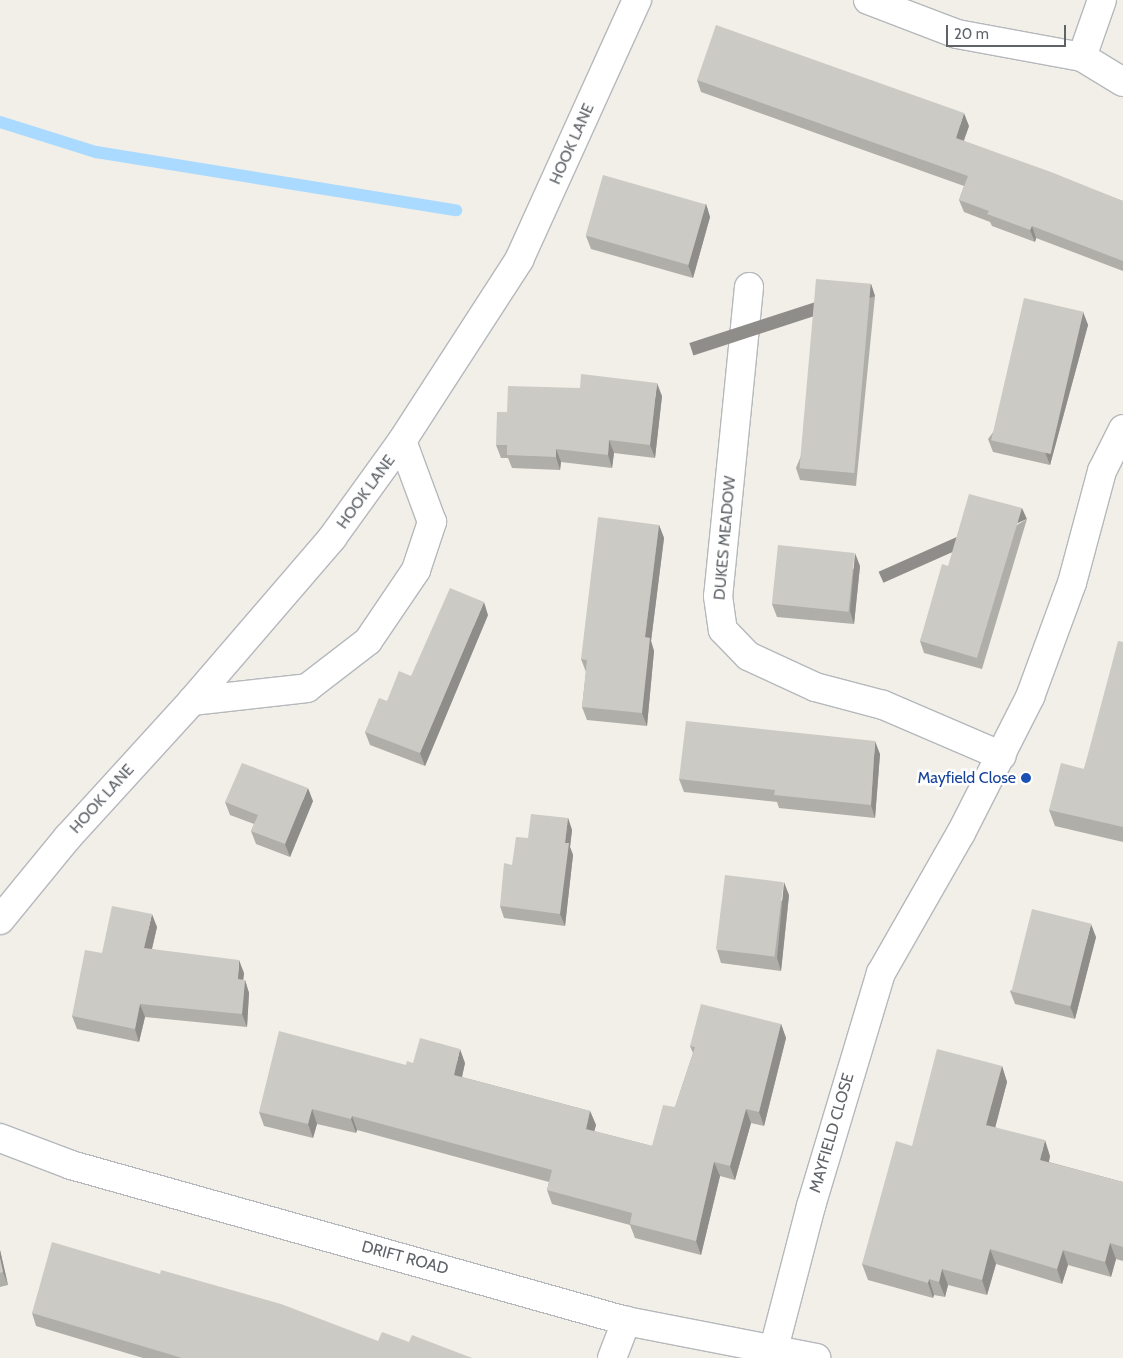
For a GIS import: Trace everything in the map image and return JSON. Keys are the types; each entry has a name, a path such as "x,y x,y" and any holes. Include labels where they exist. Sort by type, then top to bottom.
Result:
{"street":[{"name":"HOOK LANE","path":"0,920 68,837 192,701 332,538 402,441 519,260 637,0"},
{"path":"868,0 957,34 1082,57 1123,82"},
{"path":"1082,57 1102,0"},
{"name":"DUKES MEADOW","path":"749,287 718,596 723,630 748,656 815,687 883,705 1002,756"},
{"name":"MAYFIELD CLOSE","path":"773,1352 811,1206 880,973 962,833 1030,697 1072,583 1102,471 1123,429"},
{"path":"192,701 307,688 368,641 416,570 432,522 402,441"},
{"name":"DRIFT ROAD","path":"0,1138 71,1165 626,1322 773,1352 816,1358"},
{"path":"612,1358 626,1322"}],"building":[{"path":"716,25 964,113 956,138 1051,172 1123,201 1123,261 1032,226 1030,230 987,214 989,211 959,200 968,176 697,80"},
{"path":"603,175 706,204 688,265 586,236"},
{"path":"816,279 871,284 854,473 799,468"},
{"path":"1024,298 1083,312 1051,454 991,440"},
{"path":"581,374 657,383 650,445 609,440 608,455 556,449 556,457 507,455 507,445 496,445 497,412 507,412 508,386 580,388"},
{"path":"969,494 1022,508 977,658 920,641 942,564 948,566"},
{"path":"598,517 659,525 645,637 650,638 642,713 582,707 587,660 581,659"},
{"path":"778,545 855,553 848,612 772,604"},
{"path":"450,588 484,602 420,753 365,732 379,698 387,701 399,671 411,676"},
{"path":"1118,641 1123,642 1123,827 1049,810 1061,763 1084,769"},
{"path":"686,721 875,741 871,805 774,795 775,790 679,779"},
{"path":"242,763 308,788 285,844 251,831 258,815 225,802"},
{"path":"531,814 568,818 565,843 569,843 560,914 500,906 504,863 512,865 516,837 528,838"},
{"path":"725,875 784,882 774,957 716,949"},
{"path":"112,906 152,914 144,948 239,960 238,979 245,980 242,1014 140,1004 135,1029 72,1016 85,950 102,953"},
{"path":"1032,909 1091,924 1071,1006 1011,991"},
{"path":"701,1004 781,1024 759,1112 746,1109 730,1166 714,1162 696,1241 630,1224 632,1213 547,1190 552,1170 352,1116 351,1119 312,1109 308,1124 259,1112 279,1031 406,1065 407,1061 413,1063 420,1038 460,1049 454,1075 590,1111 586,1129 652,1146 663,1105 675,1107 695,1047 690,1046"},
{"path":"937,1049 1002,1066 986,1125 1045,1140 1040,1160 1123,1182 1123,1247 1110,1243 1105,1262 1063,1250 1057,1269 990,1249 982,1280 942,1269 939,1282 929,1279 928,1283 862,1264 896,1141 912,1146"},
{"path":"52,1242 160,1274 161,1270 281,1304 378,1341 382,1332 409,1342 412,1335 472,1358 182,1358 32,1313"},
{"path":"0,1258 3,1272 0,1273"}],"waterway":[{"path":"0,122 96,152 456,210"}],"place":[{"name":"Mayfield Close","path":"1026,778"}]}
